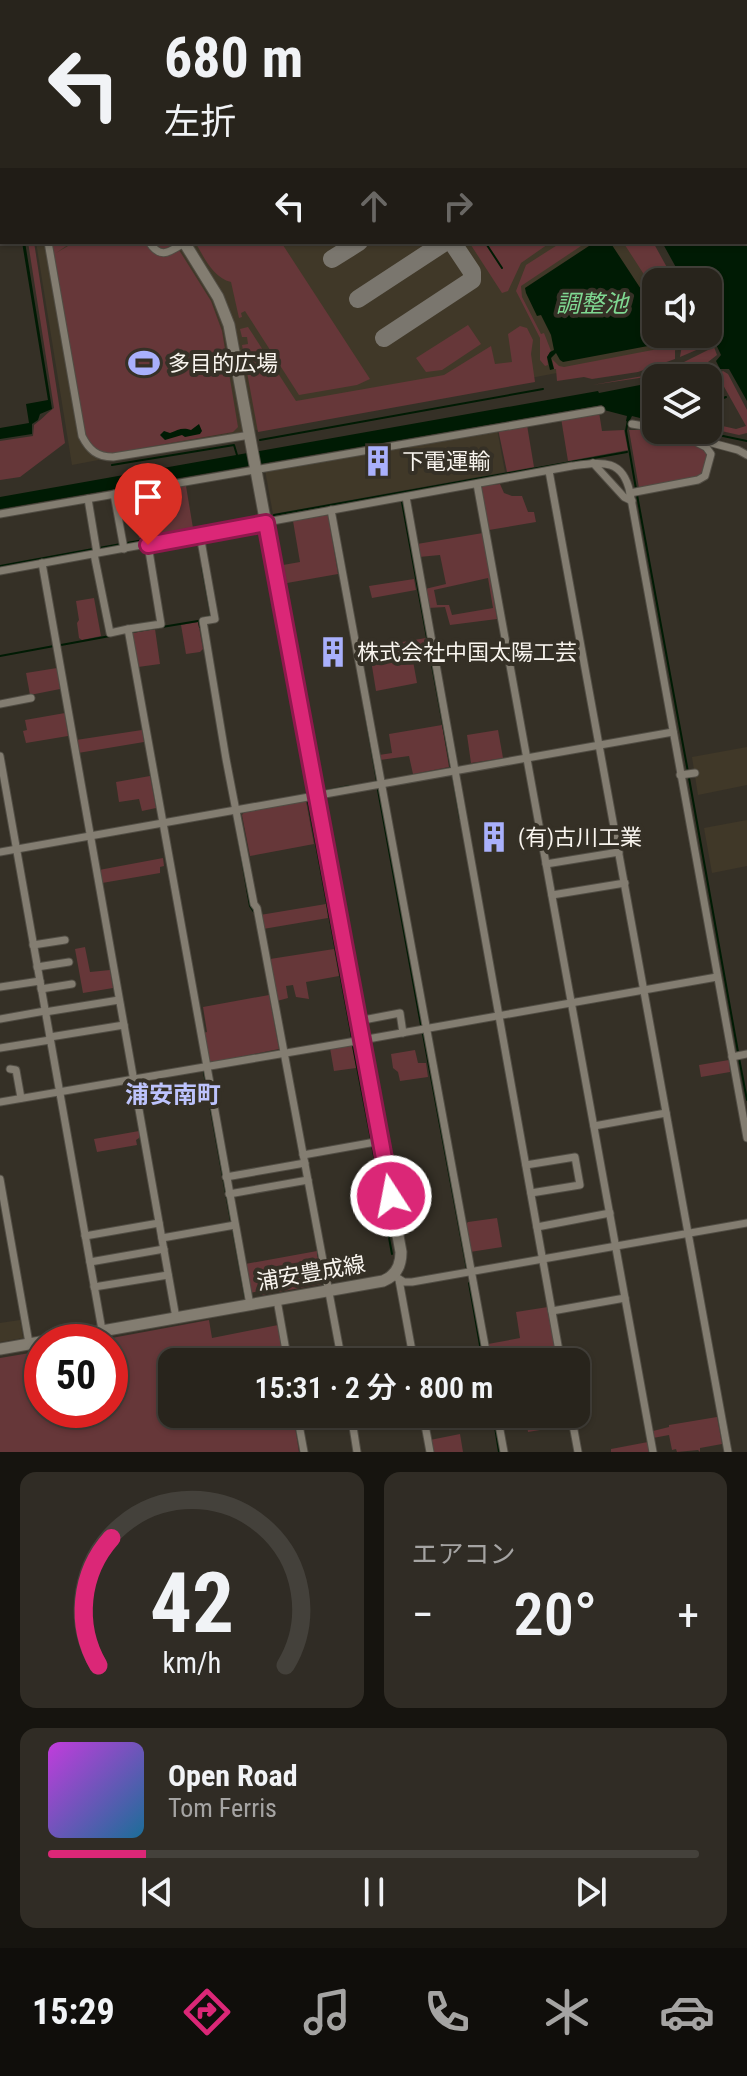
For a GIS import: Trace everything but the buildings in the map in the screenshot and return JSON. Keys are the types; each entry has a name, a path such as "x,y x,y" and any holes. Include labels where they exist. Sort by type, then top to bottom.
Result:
{"main road":[{"name":"浦安豊成線","path":"128,1326 383,1281 396,1277 401,1261 375,1142 362,1040 229,325 212,285 185,244"},
{"name":"浦安豊成線","path":"0,1349 24,1344"}],"street":[{"path":"48,244 86,446 95,454 113,457 251,441"},
{"path":"150,244 161,253 170,252 181,244"},
{"path":"0,514 601,410"},
{"path":"632,424 642,426"},
{"path":"593,463 624,497 705,476 711,454 700,444"},
{"path":"719,444 747,455"},
{"path":"0,571 123,545 148,545 593,463 606,462 623,473 633,494 673,732 688,774 717,977 739,1056 747,1138"},
{"path":"549,471 728,1452"},
{"path":"477,484 653,1452"},
{"path":"114,494 123,545"},
{"path":"406,497 559,1348"},
{"path":"88,499 110,633 161,624 148,545"},
{"path":"331,510 486,1348"},
{"path":"200,535 215,619 203,621 339,1348"},
{"path":"42,563 176,1318"},
{"path":"128,629 250,1305"},
{"path":"0,704 31,698"},
{"path":"0,852 673,732"},
{"path":"0,756 7,820 16,849 101,1324"},
{"path":"546,864 619,852"},
{"path":"552,895 625,883"},
{"path":"33,945 65,940"},
{"path":"37,967 69,962"},
{"path":"0,1102 717,977"},
{"path":"0,987 72,984"},
{"path":"0,1019 118,1000"},
{"path":"358,1021 400,1013 403,1033"},
{"path":"0,1048 122,1026"},
{"path":"10,1069 16,1070 21,1098"},
{"path":"594,1126 666,1113"},
{"path":"226,1177 375,1142"},
{"path":"526,1165 575,1157 580,1185 531,1193"},
{"path":"0,1179 26,1324"},
{"path":"229,1194 308,1180"},
{"path":"537,1227 610,1213"},
{"path":"85,1236 159,1223"},
{"path":"396,1277 408,1283 747,1223"},
{"path":"162,1238 235,1225"},
{"path":"90,1262 164,1249"},
{"path":"94,1287 168,1275"},
{"path":"396,1277 411,1348"},
{"path":"552,1311 624,1298"},
{"path":"277,1300 286,1348"},
{"path":"300,1428 304,1452"},
{"path":"353,1428 357,1452"},
{"path":"426,1428 430,1452"},
{"path":"500,1428 504,1452"},
{"path":"574,1428 578,1452"}],"shaded area":[{"path":"28,244 34,244 65,443 20,477 0,480 0,441 33,436 34,425 54,408"},
{"path":"36,244 650,244 654,268 642,268 642,348 689,348 72,465"},
{"path":"52,244 69,244 56,253 72,244 175,244 211,301 222,331 238,427 233,432 108,454 90,445 84,433"},
{"path":"196,244 282,244 370,379 357,385 299,395 245,311 239,318 231,282 214,272"},
{"path":"470,244 548,244 521,263 508,291 502,293"},
{"path":"559,244 584,244 521,286 522,297 551,351 547,357 548,365 545,366 540,360 540,338 516,291 526,265"},
{"path":"624,244 654,244 667,268 642,268 642,271"},
{"path":"468,325 481,344 442,370 426,372 416,358"},
{"path":"520,326 527,328 533,340 531,354 535,382 258,432 242,345 248,344 247,337 242,337 240,329 248,327 296,401 444,375 491,346 495,364 512,362 508,334"},
{"path":"675,348 675,359 661,364 642,364 642,371 638,372 557,381 552,359 564,367"},
{"path":"682,348 701,348 680,357"},
{"path":"712,348 717,355 709,364 678,364"},
{"path":"723,371 728,374 747,410 747,433 739,435 722,431 722,426 736,429 746,426 722,383"},
{"path":"599,412 602,431 624,430 628,450 568,461 561,418"},
{"path":"527,425 534,467 507,472 498,429"},
{"path":"497,429 505,472 273,514 265,470"},
{"path":"629,430 642,430 642,444 698,444 706,451 706,466 698,477 639,488"},
{"path":"500,484 504,493 522,496 528,512 534,512 536,522 489,530 481,489"},
{"path":"186,486 193,528 139,538 132,495"},
{"path":"328,515 338,574 287,583 283,565 300,562 293,521"},
{"path":"483,533 497,619 450,625 445,607 428,608 425,589 446,584 440,555 419,557 417,544","holes":["488,578 493,608 452,615 449,605 437,605 434,590"]},
{"path":"414,579 416,590 372,598 369,586"},
{"path":"94,598 101,636 82,640 79,638 76,601"},
{"path":"198,622 203,649 186,654 181,625"},
{"path":"155,629 160,664 138,667 131,633"},
{"path":"426,638 429,658 413,661 417,683 376,691 371,660 362,662 360,649"},
{"path":"57,668 60,689 30,695 26,673"},
{"path":"65,713 68,736 26,743 23,731 27,730 25,720"},
{"path":"442,725 449,767 413,774 409,756 380,760 379,755 392,753 389,734"},
{"path":"142,730 144,742 78,753 76,740"},
{"path":"498,730 503,758 471,763 467,735"},
{"path":"747,747 747,785 698,795 692,757"},
{"path":"150,776 156,808 142,811 139,799 119,802 116,782"},
{"path":"306,801 314,844 250,856 242,815 245,811"},
{"path":"747,820 747,866 712,873 704,828"},
{"path":"163,858 164,866 160,867 160,873 102,883 99,870"},
{"path":"326,904 328,918 263,929 260,915"},
{"path":"85,947 90,972 110,970 113,988 83,993 75,949"},
{"path":"334,949 339,976 306,982 309,999 296,997 293,985 286,986 288,998 277,1001 270,959"},
{"path":"269,995 279,1049 208,1063 203,1007"},
{"path":"352,1045 356,1068 334,1071 330,1048"},
{"path":"415,1050 418,1063 426,1063 428,1077 400,1081 398,1072 393,1068 391,1054"},
{"path":"729,1060 730,1072 701,1077 699,1065"},
{"path":"139,1131 137,1145 97,1152 94,1139"},
{"path":"497,1218 502,1247 470,1252 465,1225"},
{"path":"317,1251 322,1284 261,1295 259,1291 250,1293 245,1264"},
{"path":"548,1307 555,1348 489,1348 488,1344 520,1338 516,1312"},
{"path":"20,1320 23,1338 0,1342 0,1323"},
{"path":"209,1320 212,1338 278,1325 282,1348 158,1348 158,1428 295,1428 299,1452 0,1452 0,1358 24,1354 24,1428 128,1428 128,1335"},
{"path":"717,1417 722,1444 700,1448 700,1452 672,1450 669,1435 653,1438 653,1431 669,1425"},
{"path":"527,1428 552,1428 528,1432"},
{"path":"460,1434 463,1452 432,1452 430,1440"},
{"path":"648,1442 649,1452 611,1452 611,1449"}],"water":[{"path":"22,244 25,244 52,409 40,414 32,424 32,434 0,439 0,428 29,423 26,404 48,400"},
{"name":"調整池","path":"592,244 611,244 642,291 642,347 563,362 556,353 551,358 554,369 550,370 547,357 554,350 551,335 525,288"},
{"path":"663,244 747,244 747,401 729,369 722,369 722,364 718,364 716,361 721,355 718,348 722,348 722,268 676,268"},
{"path":"642,385 642,418 632,416 629,422 626,421 627,416 604,410 602,405 0,509 0,497"},
{"path":"199,424 200,434 165,440 160,435 164,431 191,430"}],"waterway":[{"path":"486,244 502,268"},
{"path":"260,440 543,389"},
{"path":"722,399 726,397"},
{"path":"628,420 626,431 636,489"},
{"path":"722,436 747,441"},
{"path":"112,465 234,445 237,455"},
{"path":"274,515 627,452"},
{"path":"637,495 688,772"},
{"path":"402,502 449,769"},
{"path":"127,543 255,520"},
{"path":"99,548 121,544"},
{"path":"0,566 93,549"},
{"path":"200,627 199,621 211,616 202,567"},
{"path":"132,632 198,621"},
{"path":"61,645 110,636"},
{"path":"0,656 54,646"},
{"path":"364,707 375,782"},
{"path":"453,778 460,819"},
{"path":"689,778 738,1052"},
{"path":"324,791 349,786"},
{"path":"378,790 421,1025"},
{"path":"308,801 352,1038"},
{"path":"238,837 250,906 254,912"},
{"path":"423,1034 465,1270"},
{"path":"353,1046 371,1139"},
{"path":"739,1058 747,1100"},
{"path":"204,1072 231,1221"},
{"path":"372,1145 392,1254"},
{"path":"233,1231 245,1297"},
{"path":"318,1253 324,1284"},
{"path":"469,1283 481,1348"},
{"path":"495,1428 499,1452"}],"taxiway":[{"path":"332,259 356,244"},
{"path":"358,299 442,244"},
{"path":"384,338 472,280 472,272 453,244"}],"place":[{"name":"多目的広場","path":"144,363"},
{"name":"下電運輸","path":"378,461"},
{"name":"株式会社中国太陽工芸","path":"333,652"},
{"name":"(有)古川工業","path":"494,837"}],"district":[{"name":"浦安南町","path":"173,1095"}],"route":[{"path":"148,545 266,523 391,1196"}]}
